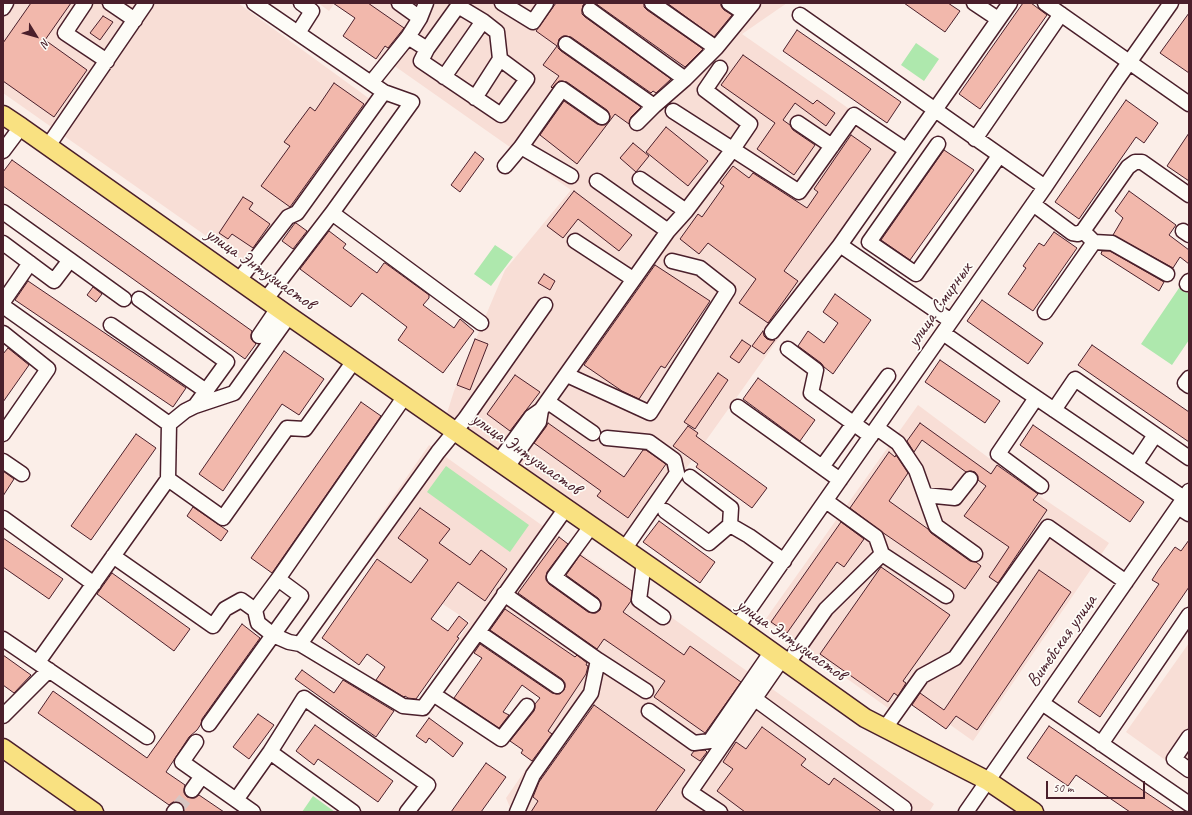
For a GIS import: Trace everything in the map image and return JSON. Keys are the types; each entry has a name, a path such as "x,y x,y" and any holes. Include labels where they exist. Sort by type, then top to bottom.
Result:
{"main road":[{"name":"улица Энтузиастов","path":"3,116 21,127 354,361 625,548 865,718 988,781 1034,812"},
{"path":"3,748 94,812"}],"street":[{"path":"3,8 6,3"},
{"path":"85,3 65,33 106,61"},
{"path":"110,3 135,20"},
{"path":"48,146 146,3"},
{"path":"3,716 43,666 94,584 168,479 169,424 185,411 195,406 234,393 278,308 332,212 412,102 384,92 254,3"},
{"path":"298,33 312,10 301,3"},
{"path":"399,3 420,18"},
{"path":"371,83 408,38 420,18 426,3"},
{"path":"502,3 534,22 546,3"},
{"path":"652,3 716,48"},
{"path":"637,122 685,79 716,48 749,8 729,3"},
{"path":"974,3 998,19"},
{"path":"772,332 840,245 1010,3"},
{"path":"1045,3 1189,104"},
{"name":"улица Смирных","path":"737,627 1045,187 1129,62 1171,3"},
{"path":"475,98 500,59 497,32 458,6 427,49 421,61 475,98 501,115 527,79 500,59"},
{"path":"590,10 685,79"},
{"path":"975,139 1061,14"},
{"path":"800,15 1045,187"},
{"path":"444,77 482,21"},
{"path":"408,38 427,49"},
{"path":"566,44 654,106"},
{"path":"503,464 539,422 544,406 633,279 668,231 686,211 733,149 750,124 705,90 720,68"},
{"path":"505,166 521,147 562,88 602,116"},
{"path":"239,280 288,217 297,213 384,92"},
{"path":"673,110 799,192 854,115 906,150"},
{"path":"798,123 832,146"},
{"path":"3,151 21,127"},
{"path":"938,144 869,242 916,274 999,156"},
{"path":"521,147 571,176"},
{"path":"1033,204 1072,232 1078,234 1083,231 1128,166 1135,162 1142,162 1189,195"},
{"path":"640,179 686,211"},
{"path":"597,181 668,231"},
{"path":"3,212 124,299"},
{"path":"332,212 481,323"},
{"path":"1083,231 1094,242 1112,243 1168,274"},
{"path":"575,241 633,279"},
{"path":"1045,312 1094,242"},
{"path":"3,244 54,281 70,260"},
{"path":"840,245 951,321"},
{"path":"567,375 650,413 728,290 700,268 672,261"},
{"path":"3,302 30,263"},
{"path":"139,299 227,362 195,406"},
{"path":"300,644 434,458 465,419 545,305"},
{"path":"3,306 169,424"},
{"path":"258,336 278,308"},
{"path":"111,325 206,391"},
{"path":"3,333 48,369 3,434"},
{"path":"943,333 1135,465 1185,503"},
{"path":"788,349 816,370 811,393 854,424 898,443 916,470 936,526 975,554"},
{"path":"168,479 223,518 287,428 305,429 354,361"},
{"path":"822,467 888,376"},
{"path":"1189,378 1185,383 1189,386"},
{"path":"1054,410 1075,379 1189,458"},
{"path":"254,610 278,579 405,396"},
{"path":"1036,398 998,454 1041,486"},
{"path":"544,406 593,433"},
{"path":"738,407 840,480"},
{"path":"1135,465 1155,435"},
{"path":"607,438 649,442 674,460 677,473 625,548"},
{"path":"3,461 22,474"},
{"path":"665,511 709,543 730,525 731,508 690,477"},
{"path":"925,495 955,498 970,479"},
{"path":"826,501 876,537 882,554 946,596"},
{"name":"Витебская улица","path":"966,812 1126,582 1185,503"},
{"path":"113,556 213,626 225,609 241,600 254,610 258,623 273,635 289,642 300,644 403,706 423,708 566,508"},
{"path":"3,518 94,584"},
{"path":"592,525 554,577 593,605"},
{"path":"730,525 750,536 784,561"},
{"path":"885,728 922,676 955,658 1048,528 1126,582"},
{"path":"649,711 694,743 710,741 780,658 826,609 882,554"},
{"path":"644,562 639,600 663,617"},
{"path":"209,724 301,596 278,579"},
{"path":"504,594 598,660 646,691"},
{"path":"1101,744 1189,615"},
{"path":"478,632 557,686"},
{"path":"3,638 147,737"},
{"path":"720,812 690,792 755,699 780,658"},
{"path":"517,812 533,775 591,693 598,660"},
{"path":"432,694 501,739 527,706"},
{"path":"236,800 270,752 304,698 428,785 407,812"},
{"path":"755,699 904,808 901,812"},
{"path":"1042,704 1189,804"},
{"path":"1189,737 1174,759 1189,770"},
{"path":"196,742 182,762 253,812"},
{"path":"270,752 353,812"},
{"path":"192,790 202,776"}],"shaded area":[{"path":"3,3 238,3 378,105 256,271 3,93"},
{"path":"318,3 787,3 742,34 911,152 631,546 447,413 454,391 505,270 571,190 396,67 376,59 343,36 355,18 334,4 329,11"},
{"path":"918,405 1041,497 1109,543 973,741 901,690 888,708 765,620"},
{"path":"429,445 934,804 929,812 512,812 506,798 531,762 519,748 549,704 474,653 463,653 457,648 459,638 470,622 405,579 359,546"},
{"path":"1189,643 1189,777 1126,732"}],"green space":[{"path":"916,43 939,59 924,81 901,65"},
{"path":"495,245 513,257 491,286 474,274"},
{"path":"1179,288 1189,294 1189,340 1172,365 1141,344"},
{"path":"446,466 529,525 510,552 427,492"},
{"path":"313,796 335,812 302,812"}],"building":[{"path":"31,3 71,3 45,40 87,70 54,117 3,81 3,43"},
{"path":"333,3 368,3 404,28 388,48 385,46 376,59 343,36 355,18"},
{"path":"556,3 586,3 583,5 582,10 582,14 585,17 671,79 656,93 653,91 651,93 571,37 563,36 559,39 558,48 561,51 641,107 631,117 629,124 615,114 609,122 610,117 607,110 567,82 559,81 552,88 551,87 559,76 543,65 557,46 536,31"},
{"path":"595,3 644,3 644,7 647,10 703,49 685,67"},
{"path":"667,3 721,3 724,10 732,15 714,37"},
{"path":"904,3 948,3 960,11 945,32"},
{"path":"1023,3 1031,3 1047,15 980,109 959,94"},
{"path":"1189,13 1189,73 1160,53"},
{"path":"103,16 113,22 100,40 90,33"},
{"path":"797,30 901,102 887,123 783,51"},
{"path":"743,55 813,104 817,100 835,113 826,126 795,103 783,120 790,125 793,130 815,145 794,175 757,149 775,123 721,85"},
{"path":"334,83 364,104 290,207 261,186 290,146 284,142 310,107 315,111"},
{"path":"1126,100 1158,123 1144,143 1136,137 1079,219 1055,202"},
{"path":"564,101 597,124 605,125 609,122 577,164 540,135"},
{"path":"666,127 708,161 688,186 646,152"},
{"path":"1189,133 1189,181 1167,166"},
{"path":"851,135 871,149 784,271 798,281 768,323 739,303 756,279 708,243 699,254 680,239 698,214 702,217 724,186 720,183 733,166 749,178 753,173 807,208 818,192 814,189"},
{"path":"633,143 649,156 636,172 620,158"},
{"path":"944,150 974,170 910,260 881,240"},
{"path":"475,152 484,159 460,192 451,185"},
{"path":"12,160 252,331 251,339 256,344 245,359 3,186 3,172"},
{"path":"574,191 632,235 619,251 578,219 563,238 547,226"},
{"path":"1129,191 1176,225 1169,235 1189,250 1189,264 1180,257 1173,268 1113,235 1123,218 1115,211"},
{"path":"243,197 253,203 249,209 270,224 253,248 232,234 228,239 219,233"},
{"path":"295,223 307,231 293,249 282,241"},
{"path":"329,231 346,244 343,248 377,273 385,263 429,295 429,298 423,305 454,328 460,319 474,331 443,373 398,340 407,327 362,293 351,307 300,269"},
{"path":"1054,232 1077,248 1033,311 1008,294 1026,268 1023,266 1039,243 1044,246"},
{"path":"1102,251 1110,251 1164,282 1159,291 1101,254"},
{"path":"655,265 710,301 665,368 661,366 639,399 622,391 584,365"},
{"path":"544,274 555,281 550,290 538,283"},
{"path":"28,281 186,388 173,407 15,300"},
{"path":"93,287 102,294 96,302 87,295"},
{"path":"835,294 871,320 833,374 798,346 808,331 824,343 838,323 823,312"},
{"path":"982,300 1043,343 1028,364 967,321"},
{"path":"763,331 764,336 767,339 775,340 764,354 752,346"},
{"path":"475,339 488,344 470,390 457,385"},
{"path":"742,340 751,346 739,363 730,357"},
{"path":"1092,345 1189,412 1189,442 1078,365"},
{"path":"8,348 29,365 3,402 3,354"},
{"path":"284,351 324,379 299,415 282,404 223,491 199,474"},
{"path":"940,360 1000,401 985,423 925,382"},
{"path":"718,373 728,380 695,429 684,422"},
{"path":"515,375 540,392 510,431 487,414"},
{"path":"758,378 815,420 800,441 743,399"},
{"path":"361,402 381,416 272,573 251,558"},
{"path":"548,423 624,477 643,450 646,450 666,464 628,518 597,496 601,491 534,443"},
{"path":"920,423 991,474 997,465 1038,494 1033,500 1047,510 998,583 989,577 1009,547 964,516 986,486 978,480 978,476 975,472 966,472 922,440 914,452 907,441"},
{"path":"1033,425 1144,502 1130,522 1020,445"},
{"path":"688,426 698,433 696,436 767,488 752,508 696,467 698,464 673,446"},
{"path":"136,434 156,448 91,540 71,526"},
{"path":"889,452 895,457 896,455 908,473 889,501 970,561 976,562 981,566 965,589 850,508"},
{"path":"3,471 14,479 3,496"},
{"path":"193,507 228,531 221,541 187,516"},
{"path":"420,508 450,529 439,543 470,565 481,550 507,569 485,601 458,582 431,619 448,631 459,616 468,623 416,699 404,697 376,680 385,667 367,654 359,665 322,638 377,559 411,583 428,560 398,538"},
{"path":"659,521 715,562 700,583 643,542"},
{"path":"841,522 864,539 844,567 837,562 787,633 771,622"},
{"path":"559,537 568,544 547,572 546,580 549,584 588,612 596,613 600,610 601,602 598,598 566,575 580,555 632,591 631,601 623,612 684,655 690,646 741,682 705,733 654,697 665,681 604,639 597,649 518,593"},
{"path":"3,538 63,579 49,599 3,567"},
{"path":"1189,540 1189,587 1100,717 1078,702 1159,584 1152,580 1159,569 1175,547 1181,551"},
{"path":"881,567 950,615 903,681 906,683 898,696 894,693 888,702 820,654"},
{"path":"1039,570 1071,592 977,730 956,716 946,729 912,705 920,693 944,710"},
{"path":"112,573 190,629 174,651 97,594"},
{"path":"505,609 575,657 577,655 587,663 586,665 588,666 586,674 548,731 552,734 532,761 521,753 523,750 510,741 534,711 535,704 540,698 522,685 503,712 509,715 499,728 454,698 482,658 474,653 480,644 552,693 560,694 564,690 565,683 562,679 490,630"},
{"path":"242,624 260,638 202,719 197,730 189,737 166,772 185,785 184,793 187,797 195,798 199,795 224,812 184,812 184,807 179,802 173,802 169,805 38,713 53,691 147,758"},
{"path":"3,655 31,675 14,693 3,685"},
{"path":"302,670 334,693 343,680 394,711 376,737 295,679"},
{"path":"594,705 685,770 655,812 531,812 538,801 533,797 539,782"},
{"path":"258,714 274,725 249,759 233,747"},
{"path":"429,718 463,743 453,757 429,738 426,743 416,736"},
{"path":"315,725 393,781 378,802 318,759 314,765 296,751"},
{"path":"1049,726 1175,812 1130,812 1076,775 1068,786 1027,758"},
{"path":"762,727 806,759 801,765 829,785 834,778 882,812 745,812 717,791 733,769 723,762 736,742 746,749"},
{"path":"705,750 707,752 700,761 691,755 694,751"},
{"path":"486,763 506,777 481,812 451,812"}],"tunnel":[{"path":"176,810 192,790"}]}
